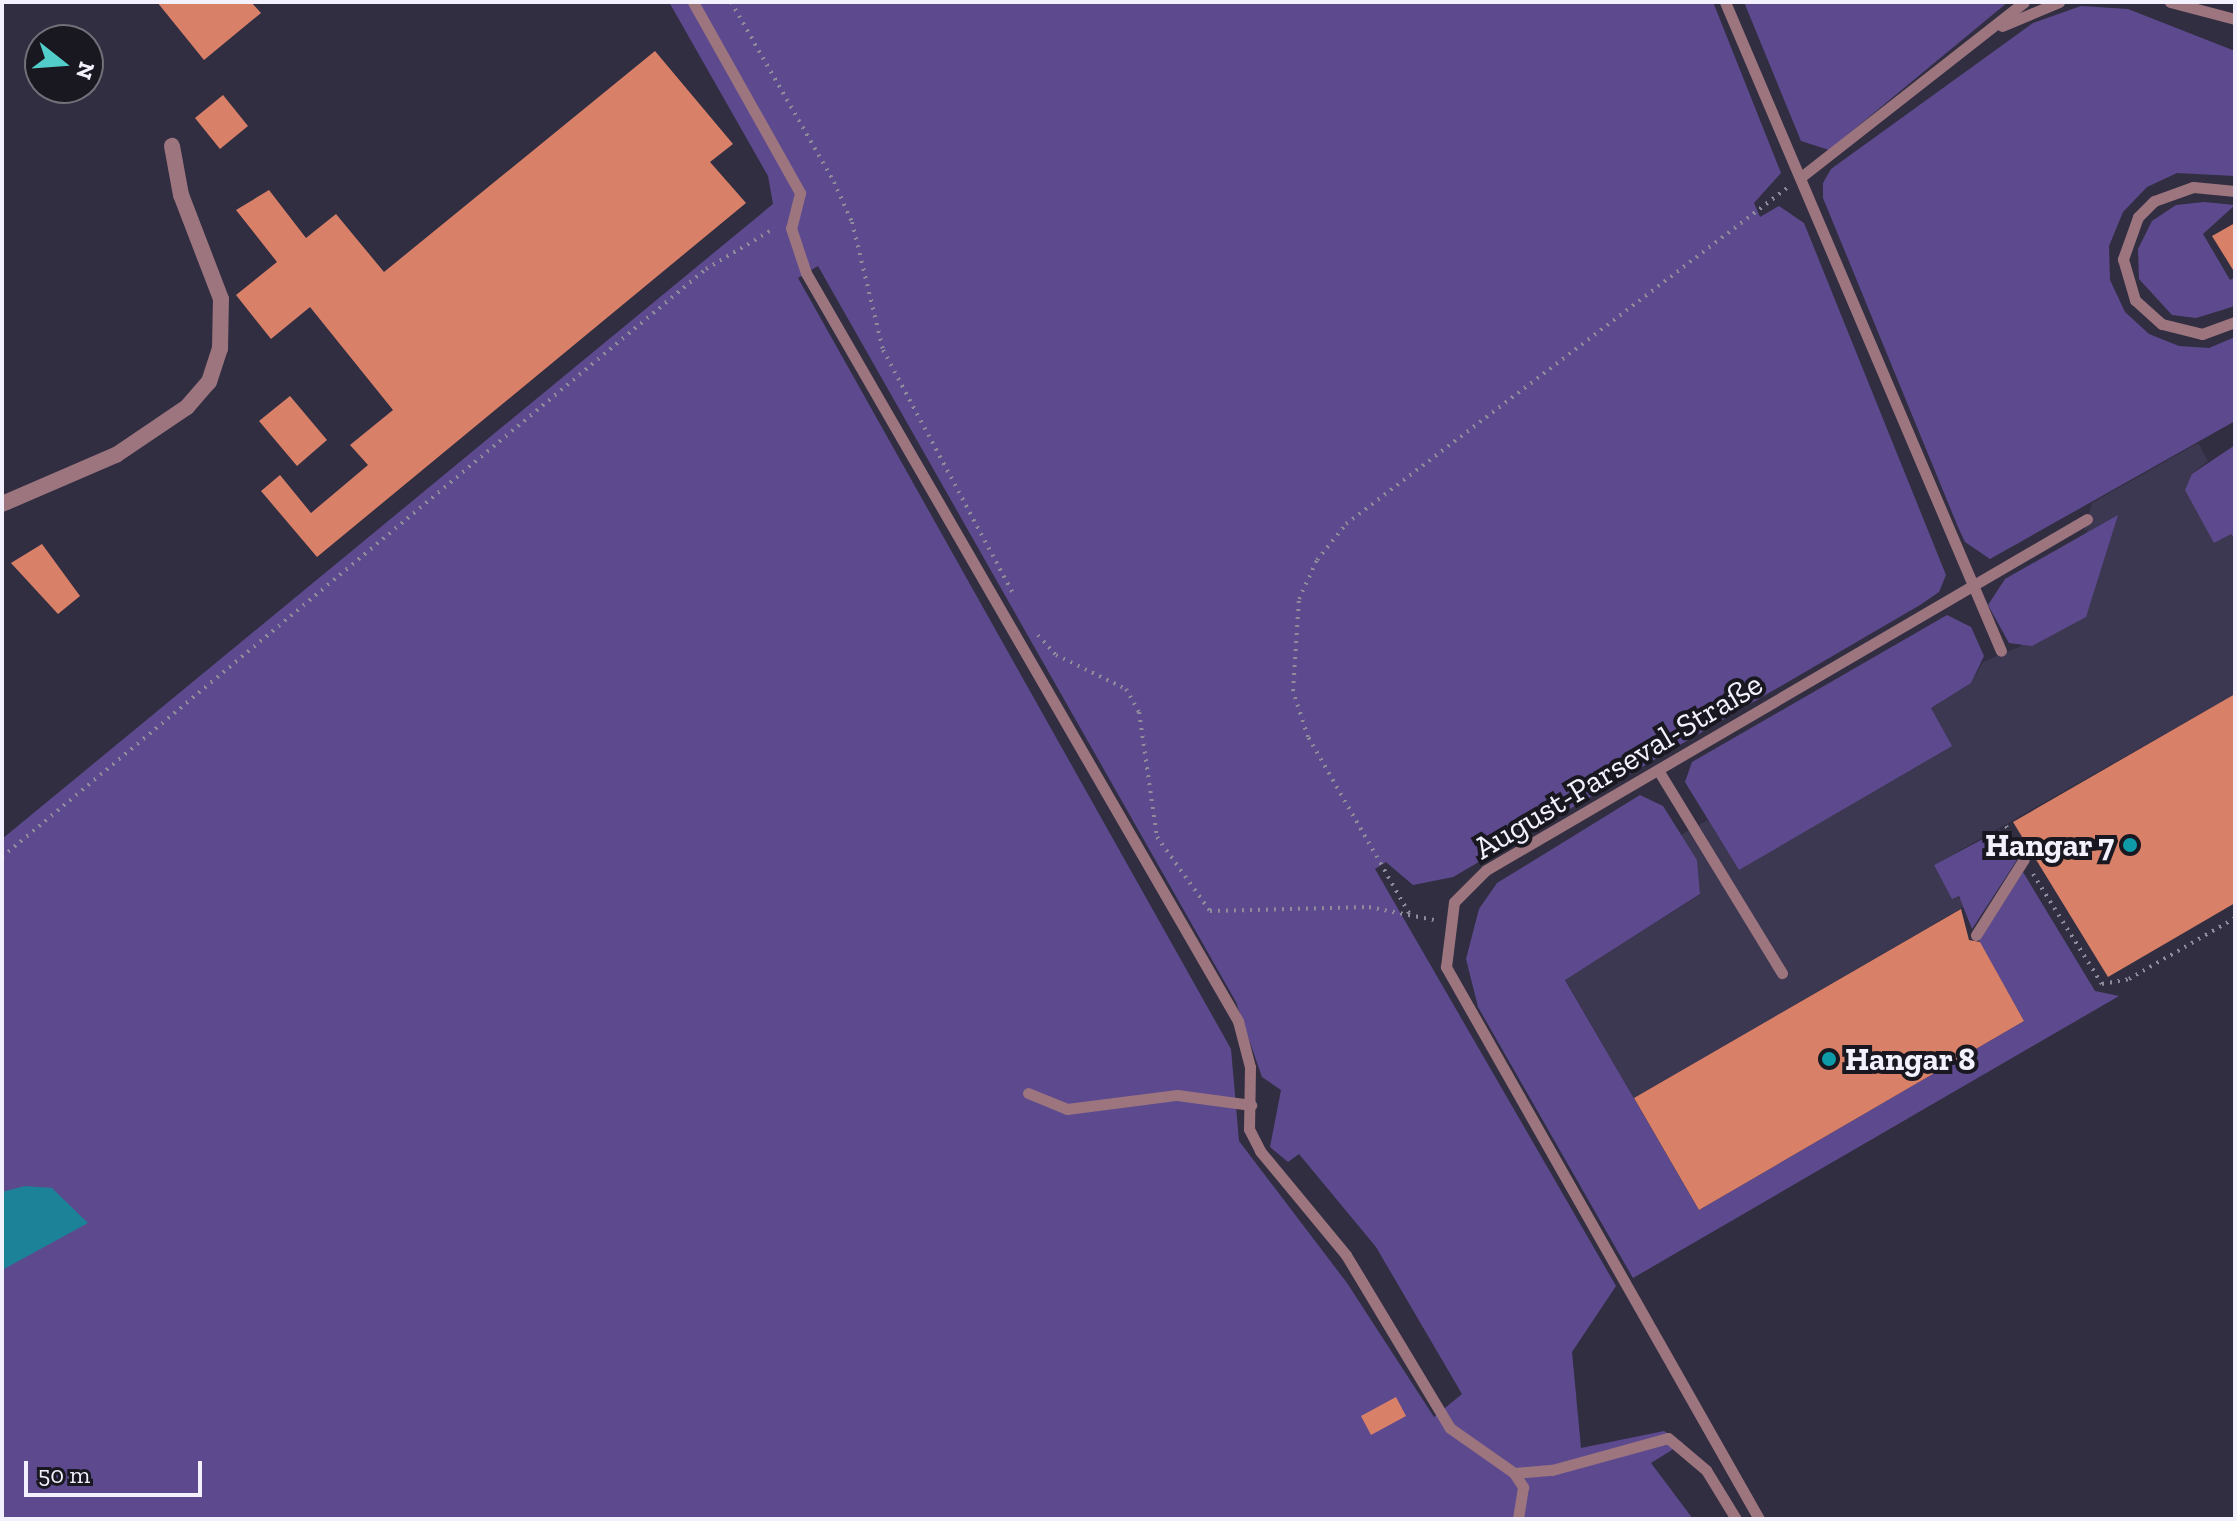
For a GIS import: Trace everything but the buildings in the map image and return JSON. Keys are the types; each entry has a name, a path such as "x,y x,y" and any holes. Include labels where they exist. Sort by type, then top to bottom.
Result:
{"street":[{"path":"2,504 116,455 187,407 209,382 220,349 221,299 181,195 172,146"}],"lane":[{"path":"693,2 800,193 791,228 806,273 988,597 1238,1021 1251,1105 1249,1129 1260,1151 1346,1255 1450,1428 1514,1473 1523,1487 1518,1519"},
{"path":"1725,2 1801,177 1970,589 2001,651"},
{"path":"1801,177 1994,29 2024,2"},
{"path":"1994,29 2059,2"},
{"path":"2170,2 2235,19"},
{"path":"2235,191 2193,187 2154,201 2138,217 2123,259 2135,300 2162,324 2202,334 2235,322"},
{"name":"August-Parseval-Straße","path":"1759,1519 1446,967 1448,924 1454,902 1486,870 2087,519"},
{"path":"1658,770 1782,973"},
{"path":"1976,935 2024,859"},
{"path":"1028,1093 1067,1109 1177,1095 1251,1105"},
{"path":"1514,1473 1552,1470 1668,1438 1706,1470 1736,1519"}],"path":[{"path":"731,2 834,182 852,222 883,350 1016,598"},
{"path":"1409,913 1308,737 1293,691 1299,599 1317,560 1346,524 1801,177"},
{"path":"2,857 706,269 778,226 791,228"},
{"path":"1030,623 1056,655 1126,689 1139,712 1157,837 1210,911 1240,916 1263,904 1409,913 1448,924"},
{"path":"2006,826 2102,984 2129,979 2235,918"}],"shaded area":[{"path":"669,2 1713,2 1781,173 1754,203 1760,217 1779,206 1804,223 1946,575 1939,592 1920,605 1453,877 1413,885 1386,862 1375,869 1616,1286 1572,1352 1581,1448 1664,1431 1683,1443 1651,1463 1693,1519 2,1519 2,839 773,204 768,176","holes":["818,266 1236,1002 1262,1077 1281,1090 1270,1147 1288,1162 1299,1154 1376,1247 1462,1394 1434,1417 1347,1283 1239,1141 1231,1049 798,278"]},
{"path":"1744,2 2008,2 1829,150 1801,141"},
{"path":"2081,6 2128,9 2235,51 2235,176 2177,173 2147,187 2123,212 2109,246 2110,280 2125,312 2149,334 2179,346 2209,348 2235,337 2235,421 1990,559 1965,542 1958,527 1823,198 1823,183 1831,169 2033,23"},
{"path":"2204,202 2235,205 2203,234 2230,280 2235,277 2235,306 2196,318 2172,315 2139,279 2138,249 2152,221 2176,205"},
{"path":"2198,443 2208,461 2192,474 2235,539 2235,694 1934,865 1965,906 1634,1098 1565,979 1700,895 1697,860 1681,835 1708,820 1739,869 1951,746 1931,708 1971,683 1983,662 2021,646 2089,528 2084,531 2092,503"},
{"path":"2235,445 2235,539 2231,534 2214,543 2185,490 2192,474"},
{"path":"2118,515 2086,617 2032,646 2009,643 1988,605 2005,579"},
{"path":"1947,615 1971,627 1984,656 1971,683 1931,708 1952,746 1739,870 1685,782 1692,762"},
{"path":"1640,795 1663,806 1697,860 1700,894 1565,980 1699,1210 2024,1021 1979,941 2023,872 2095,991 2119,996 1633,1278 1478,1007 1466,959 1479,909 1497,883"},
{"path":"2000,830 2017,860 1972,929 1959,896 1952,899 1934,865"}],"water":[{"path":"25,1186 52,1188 88,1223 2,1270 2,1192"}],"place":[{"name":"Hangar 7","path":"2130,845"},
{"name":"Hangar 8","path":"1829,1059"}]}
